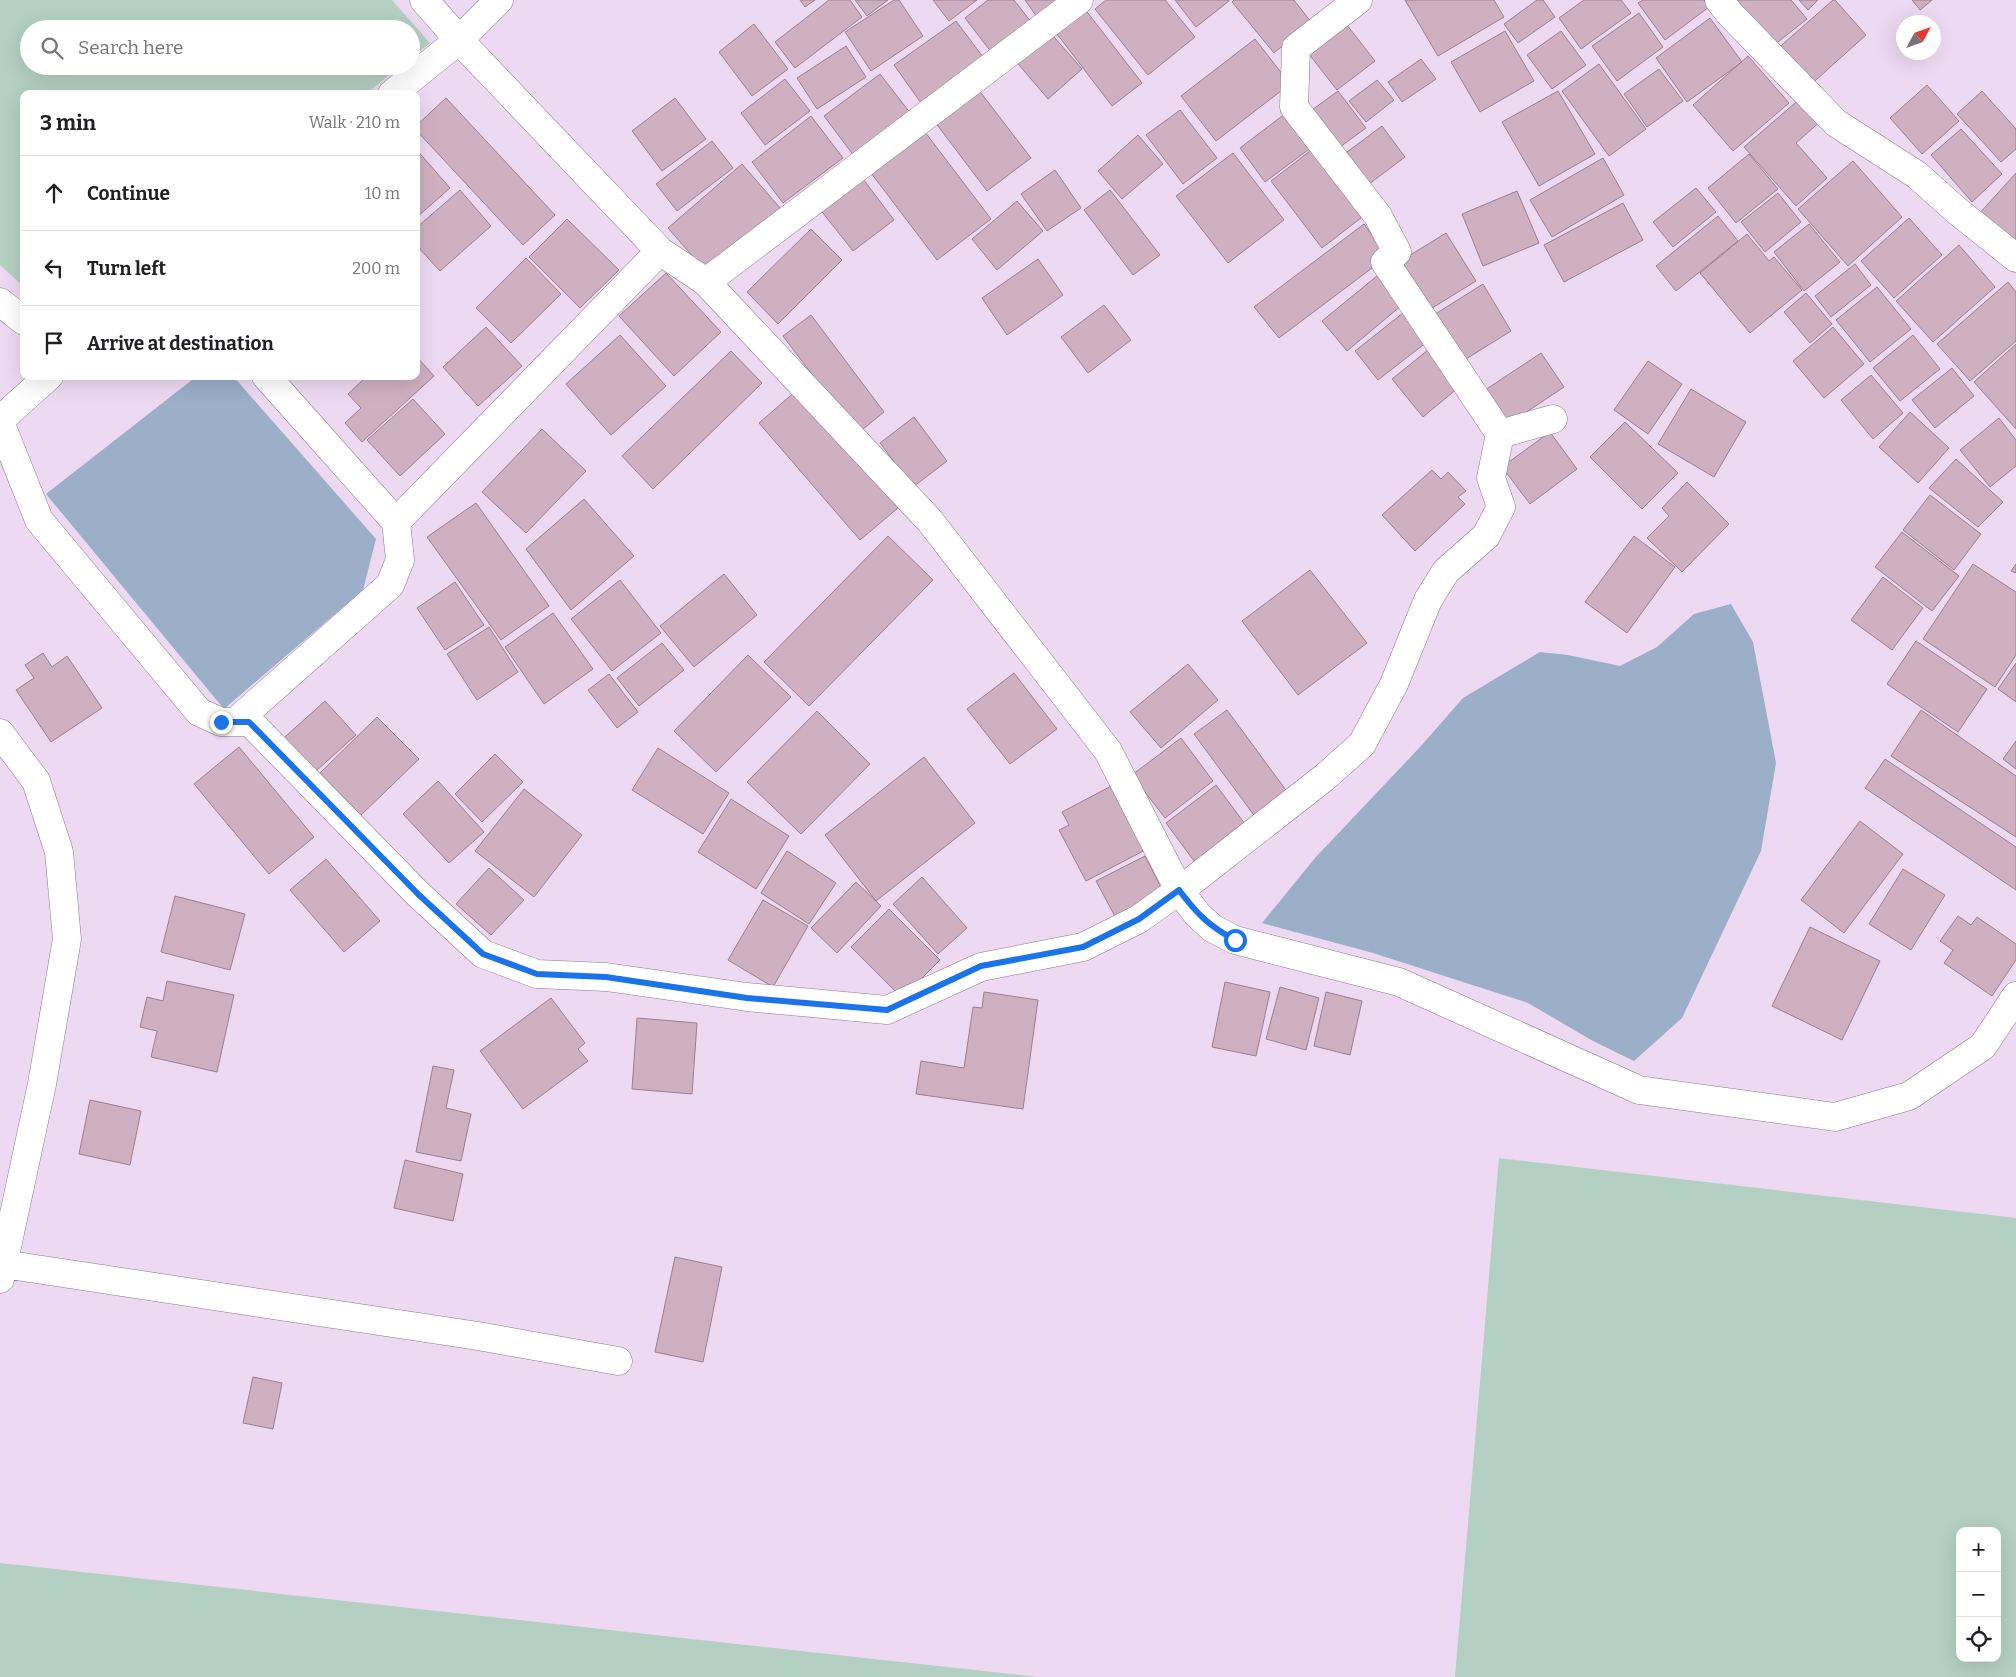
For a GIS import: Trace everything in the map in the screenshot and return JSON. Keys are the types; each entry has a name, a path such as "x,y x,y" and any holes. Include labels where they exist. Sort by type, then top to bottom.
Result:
{"street":[{"path":"424,0 459,40 660,251 706,282 930,521 1108,751 1179,890 1197,914 1212,928 1235,940 1399,982 1639,1090 1834,1118 1909,1096 1983,1046 2016,996"},
{"path":"420,71 459,40 499,0"},
{"path":"706,282 1079,0"},
{"path":"270,380 396,522 400,560 390,584 242,715 418,894 483,954 541,980 606,977 747,998 887,1010 981,966 1083,947 1139,919 1179,890 1324,777 1362,744 1394,684 1428,600 1446,571 1486,536 1501,507 1491,478 1500,434 1385,262 1397,252 1378,216 1294,107 1296,48 1358,0"},
{"path":"1719,0 1730,14 1836,122 1917,174 1956,210 2016,258"},
{"path":"397,90 416,75"},
{"path":"396,522 660,251"},
{"path":"0,302 20,319"},
{"path":"46,380 0,421 39,520 199,712 221,722 249,722"},
{"path":"1500,434 1553,419"},
{"path":"0,733 36,781 59,852 67,939 42,1084 2,1271 478,1336 618,1361"}],"green space":[{"path":"0,0 392,0 410,20 20,20 20,75 389,75 371,90 20,90 20,283 0,265"},
{"path":"420,32 430,43 420,51"},
{"path":"1499,1158 2016,1218 2016,1677 1455,1677"},
{"path":"0,1563 1038,1677 0,1677"}],"water":[{"path":"192,380 237,380 376,539 363,590 224,709 46,494"},
{"path":"1731,604 1753,642 1776,763 1761,851 1682,1018 1634,1061 1593,1041 1528,1003 1373,953 1262,923 1315,858 1421,746 1463,698 1540,652 1568,655 1620,666 1657,647 1694,614"}],"building":[{"path":"800,0 815,0 805,7"},
{"path":"829,0 850,0 862,17 795,68 775,42"},
{"path":"855,0 888,0 867,16"},
{"path":"894,0 899,0 923,36 871,71 845,32"},
{"path":"933,0 977,0 949,21"},
{"path":"988,0 1014,0 1035,27 995,57 965,18"},
{"path":"1025,0 1059,0 1037,17"},
{"path":"1106,0 1165,0 1195,37 1148,75 1095,9"},
{"path":"1175,0 1229,0 1229,1 1196,27"},
{"path":"1234,0 1294,0 1311,22 1274,53 1232,2"},
{"path":"1405,0 1494,0 1504,17 1438,56"},
{"path":"1537,0 1543,0 1555,17 1518,43 1504,24"},
{"path":"1584,0 1621,0 1631,13 1581,49 1559,18"},
{"path":"1643,0 1704,0 1709,7 1665,40 1638,3"},
{"path":"1730,0 1791,0 1807,19 1769,49"},
{"path":"1799,0 1818,0 1808,10"},
{"path":"1833,0 1866,35 1807,88 1775,51"},
{"path":"1912,0 1932,0 1920,10"},
{"path":"1084,8 1142,83 1112,106 1054,30"},
{"path":"1639,13 1663,47 1617,81 1592,46"},
{"path":"1710,18 1742,62 1687,102 1656,58"},
{"path":"1343,20 1375,61 1337,90 1305,49"},
{"path":"956,21 989,65 926,110 894,65"},
{"path":"754,24 788,69 752,96 719,52"},
{"path":"1048,30 1082,69 1048,99 1014,59"},
{"path":"1505,31 1534,81 1480,112 1451,62"},
{"path":"1561,31 1586,65 1552,89 1527,55"},
{"path":"1255,39 1290,84 1216,141 1181,96"},
{"path":"846,46 866,77 817,109 797,78"},
{"path":"1748,56 1789,103 1733,151 1693,105"},
{"path":"1421,59 1436,79 1402,102 1388,82"},
{"path":"1599,64 1646,129 1609,156 1562,91"},
{"path":"1659,69 1683,101 1647,127 1624,94"},
{"path":"880,74 911,114 854,156 824,116"},
{"path":"785,79 810,111 765,145 741,113"},
{"path":"1377,80 1394,100 1366,122 1349,101"},
{"path":"1927,85 1959,121 1922,154 1890,118"},
{"path":"978,89 1031,158 987,191 935,122"},
{"path":"1338,91 1366,128 1333,152 1305,115"},
{"path":"1558,91 1595,154 1539,186 1502,122"},
{"path":"1982,91 2016,129 2016,149 2001,162 1957,114"},
{"path":"1802,97 1822,120 1796,143 1827,178 1796,206 1744,147"},
{"path":"446,98 555,215 523,245 420,134 420,122"},
{"path":"675,98 706,139 662,171 632,131"},
{"path":"1180,110 1217,158 1183,184 1146,135"},
{"path":"1290,110 1316,144 1265,182 1240,148"},
{"path":"811,116 843,158 783,203 752,162"},
{"path":"1382,126 1405,157 1361,190 1339,158"},
{"path":"922,128 991,219 937,260 868,169"},
{"path":"1961,129 2002,174 1972,202 1931,155"},
{"path":"1138,135 1163,164 1122,199 1098,171"},
{"path":"712,141 733,168 677,211 656,184"},
{"path":"1319,144 1370,211 1322,248 1271,181"},
{"path":"1233,153 1284,220 1228,263 1176,196"},
{"path":"420,154 450,188 420,214"},
{"path":"1749,154 1778,189 1736,223 1708,188"},
{"path":"1603,158 1624,195 1552,237 1530,200"},
{"path":"1853,161 1902,217 1848,266 1798,209"},
{"path":"742,164 781,209 707,273 668,228"},
{"path":"1055,170 1081,208 1047,231 1021,194"},
{"path":"857,171 894,220 853,251 815,203"},
{"path":"2016,173 2016,249 1978,215"},
{"path":"1696,188 1716,212 1673,247 1653,222"},
{"path":"460,190 491,226 440,271 420,249 420,225"},
{"path":"1110,190 1160,255 1133,275 1084,210"},
{"path":"1517,191 1539,243 1483,266 1462,214"},
{"path":"1778,193 1801,222 1765,252 1741,222"},
{"path":"1017,201 1043,231 997,270 972,239"},
{"path":"1623,203 1643,240 1564,282 1544,245"},
{"path":"1718,216 1738,241 1676,291 1656,266"},
{"path":"1909,218 1942,255 1894,298 1861,261"},
{"path":"567,219 619,270 580,308 529,257"},
{"path":"1364,224 1388,256 1279,338 1254,307"},
{"path":"1809,224 1840,262 1804,291 1774,252"},
{"path":"811,229 842,260 778,324 747,292"},
{"path":"1446,233 1476,281 1424,313 1394,265"},
{"path":"1747,234 1769,261 1774,257 1802,290 1750,333 1700,273"},
{"path":"1959,245 1995,287 1933,342 1896,301"},
{"path":"526,258 561,294 511,343 476,308"},
{"path":"1038,259 1063,295 1007,335 982,298"},
{"path":"1855,264 1871,285 1831,317 1815,296"},
{"path":"1383,271 1408,300 1347,351 1322,321"},
{"path":"666,273 721,332 674,376 619,316"},
{"path":"2008,282 2016,292 2016,341 1970,381 1937,344"},
{"path":"1483,284 1511,331 1458,364 1429,318"},
{"path":"1877,287 1911,329 1870,362 1836,320"},
{"path":"1806,293 1832,324 1810,343 1784,312"},
{"path":"1104,305 1131,340 1088,373 1061,337"},
{"path":"1408,309 1432,338 1378,380 1355,351"},
{"path":"811,315 884,412 857,434 783,336"},
{"path":"486,327 522,366 478,406 443,367"},
{"path":"1833,327 1864,364 1824,398 1793,361"},
{"path":"620,335 666,386 611,435 566,384"},
{"path":"1913,335 1940,369 1900,401 1873,368"},
{"path":"2016,344 2016,429 1974,382"},
{"path":"1433,346 1464,383 1423,417 1392,379"},
{"path":"731,351 762,383 653,489 622,456"},
{"path":"1541,353 1564,387 1501,429 1479,394"},
{"path":"420,360 434,376 362,442 345,423 361,408 348,394 363,380 420,380"},
{"path":"1648,361 1682,384 1648,434 1614,410"},
{"path":"1952,368 1974,396 1935,428 1912,400"},
{"path":"1871,375 1903,413 1873,439 1841,400"},
{"path":"1691,389 1746,422 1714,477 1658,444"},
{"path":"796,391 898,508 860,540 759,423"},
{"path":"413,399 445,434 400,476 367,440"},
{"path":"1910,412 1949,448 1918,483 1879,447"},
{"path":"914,417 947,461 913,487 880,443"},
{"path":"1999,418 2016,440 2016,466 1990,487 1960,450"},
{"path":"1625,422 1678,473 1642,509 1590,457"},
{"path":"542,429 586,471 526,533 482,492"},
{"path":"1550,432 1577,469 1530,504 1502,467"},
{"path":"1956,459 2003,502 1978,527 1929,488"},
{"path":"1432,470 1441,479 1448,472 1466,491 1458,497 1465,504 1415,551 1382,515"},
{"path":"1687,482 1729,524 1682,572 1647,538 1669,516 1662,508"},
{"path":"1930,495 1981,534 1954,570 1903,530"},
{"path":"584,499 634,556 571,610 526,549"},
{"path":"476,503 549,606 501,640 427,537"},
{"path":"1902,532 1959,576 1932,611 1875,567"},
{"path":"888,536 933,580 809,706 764,662"},
{"path":"1634,536 1675,567 1627,633 1585,602"},
{"path":"1973,564 2016,592 2016,655 1995,687 1923,639"},
{"path":"2016,564 2016,573 2011,571"},
{"path":"1310,570 1367,643 1298,695 1242,621"},
{"path":"724,574 757,615 694,667 660,626"},
{"path":"1883,577 1923,608 1892,650 1851,620"},
{"path":"620,580 661,633 612,671 571,619"},
{"path":"455,582 484,625 445,650 417,608"},
{"path":"553,613 593,669 544,704 505,647"},
{"path":"489,627 518,672 477,700 447,654"},
{"path":"1916,641 1987,689 1958,732 1887,684"},
{"path":"662,643 684,670 639,706 617,678"},
{"path":"43,653 52,667 67,656 102,708 51,742 16,690 34,678 25,665"},
{"path":"748,655 791,697 716,772 674,731"},
{"path":"2016,663 2016,702 1998,689"},
{"path":"1188,664 1218,700 1161,748 1130,712"},
{"path":"1014,673 1057,729 1010,764 967,709"},
{"path":"609,674 638,712 617,728 588,690"},
{"path":"325,701 356,735 307,779 276,745"},
{"path":"1227,710 1291,797 1259,822 1194,734"},
{"path":"1921,710 2016,776 2016,837 1891,756"},
{"path":"817,711 870,764 801,834 747,782"},
{"path":"377,717 419,759 359,817 318,775"},
{"path":"1181,738 1213,781 1165,818 1132,775"},
{"path":"2016,741 2016,769 2003,759"},
{"path":"239,747 314,837 269,874 194,784"},
{"path":"658,748 729,793 703,834 632,790"},
{"path":"495,754 523,782 482,822 455,794"},
{"path":"924,757 975,823 876,901 825,835"},
{"path":"1885,759 2016,847 2016,890 1865,788"},
{"path":"438,781 484,832 449,863 403,814"},
{"path":"1115,784 1149,848 1086,881 1059,830 1069,825 1062,812"},
{"path":"1216,785 1248,828 1197,865 1166,823"},
{"path":"524,789 582,835 534,897 475,851"},
{"path":"731,799 789,836 756,889 698,852"},
{"path":"1860,821 1903,854 1844,933 1801,900"},
{"path":"787,851 836,883 809,924 761,893"},
{"path":"1145,856 1166,897 1118,922 1096,881"},
{"path":"326,859 380,921 344,952 290,890"},
{"path":"489,868 524,900 491,935 456,904"},
{"path":"1903,869 1945,895 1911,950 1869,924"},
{"path":"922,877 967,928 938,954 893,904"},
{"path":"856,882 881,906 837,953 811,928"},
{"path":"175,896 245,914 230,970 161,952"},
{"path":"763,900 808,926 773,987 728,960"},
{"path":"889,909 940,960 902,998 851,947"},
{"path":"1958,916 1971,925 1977,917 2016,944 2016,960 1992,996 1944,963 1953,950 1940,941"},
{"path":"1810,927 1880,961 1842,1040 1772,1006"},
{"path":"167,981 234,995 217,1072 151,1057 157,1031 140,1027 147,997 163,1001"},
{"path":"1225,982 1270,992 1256,1056 1212,1047"},
{"path":"1280,987 1319,998 1306,1050 1266,1039"},
{"path":"984,992 1038,1000 1023,1109 916,1094 921,1061 964,1068 973,1007 982,1008"},
{"path":"1326,992 1362,1001 1350,1055 1314,1046"},
{"path":"551,998 585,1043 578,1049 588,1061 523,1109 480,1051"},
{"path":"637,1018 697,1023 692,1094 632,1089"},
{"path":"433,1066 454,1070 446,1108 471,1114 461,1161 416,1152"},
{"path":"90,1100 141,1111 130,1165 79,1154"},
{"path":"405,1160 463,1174 453,1221 394,1208"},
{"path":"675,1257 722,1267 703,1362 655,1352"},
{"path":"253,1377 282,1383 273,1429 243,1423"}],"route":[{"path":"221,722 249,722 418,894 483,954 537,974 606,977 747,998 887,1010 981,966 1083,947 1139,919 1179,890 1197,914 1212,928 1235,940"}]}
